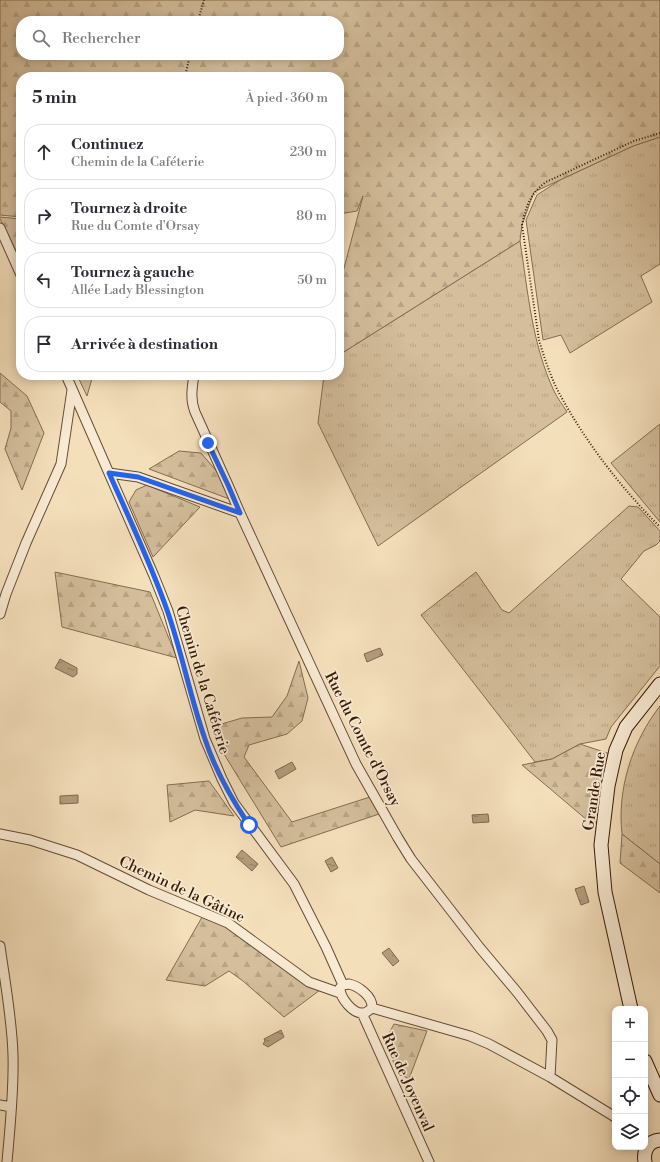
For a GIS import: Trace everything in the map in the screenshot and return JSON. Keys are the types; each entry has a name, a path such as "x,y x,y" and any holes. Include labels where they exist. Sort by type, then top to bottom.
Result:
{"street":[{"path":"0,228 16,264"},
{"name":"Chemin de la Caféterie","path":"68,380 168,611 205,739 222,779 234,803 294,884 319,934 341,989 352,1008 362,1013"},
{"name":"Rue du Comte d'Orsay","path":"193,380 191,402 240,513 356,764 411,859 547,1031 552,1040 550,1077"},
{"path":"0,614 6,594 26,543 61,464 72,390"},
{"path":"109,473 138,477 240,513"},
{"name":"Grande Rue","path":"630,1006 605,892 601,845 608,786 616,750 626,727 660,684"},
{"name":"Chemin de la Gâtine","path":"0,834 30,840 77,855 149,890 228,923 309,982 341,989 349,984 356,985 369,998 372,1008"},
{"path":"0,946 13,1056 7,1162"},
{"path":"362,1013 367,1012 372,1008 470,1036 489,1044 550,1077 612,1115"},
{"name":"Rue de Joyenval","path":"362,1013 429,1162"},
{"path":"648,1068 660,1095"},
{"path":"0,1104 11,1107"},
{"path":"645,1162 645,1150 652,1140"}],"path":[{"path":"199,16 204,0"},
{"path":"186,72 189,60"},
{"path":"660,133 634,141 546,182 534,192 529,200 522,225 539,340 544,357 558,390 595,450 634,499 660,527"}],"green space":[{"path":"0,0 660,0 660,137 633,146 534,192 522,225 520,241 344,352 344,268 363,196 357,211 344,213 344,72 16,72 16,217 0,215"},
{"path":"660,137 660,264 641,276 652,302 570,353 561,335 543,340 526,220 537,195 560,180 633,146"},
{"path":"0,217 16,219 16,251"},
{"path":"520,241 528,298 541,355 554,391 567,412 378,546 318,423 323,380 344,380 344,352"},
{"path":"0,373 27,396 44,433 22,490 5,449 11,428 11,411 0,402"},
{"path":"79,380 92,380 87,396"},
{"path":"660,424 660,522 611,463"},
{"path":"179,451 201,453 219,474 232,500 149,469"},
{"path":"147,485 200,507 153,557 129,502 136,490"},
{"path":"629,506 638,507 660,531 660,541 656,545 644,551 621,579 660,617 660,666 611,727 606,739 580,744 552,759 535,762 421,615 476,572 502,610 509,613"},
{"path":"55,572 150,592 177,658 62,627"},
{"path":"299,661 308,698 302,721 287,734 249,745 244,757 292,822 373,796 379,814 281,847 224,754 218,725 242,718 272,717 287,696"},
{"path":"660,706 660,864 622,834 621,817 624,783 634,750 650,720"},
{"path":"580,744 613,755 600,831 522,765 552,759"},
{"path":"209,781 234,816 195,810 170,822 167,785"},
{"path":"622,834 660,864 660,893 620,863"},
{"path":"205,912 320,990 284,1017 243,981 229,971 205,986 166,980"},
{"path":"394,1024 427,1031 409,1079 398,1073 385,1041"}],"water":[{"path":"380,648 383,655 367,662 364,654"},
{"path":"60,659 77,668 77,674 73,677 55,668"},
{"path":"292,762 296,769 279,779 275,771"},
{"path":"78,795 78,803 60,804 60,796"},
{"path":"488,814 489,822 473,823 472,815"},
{"path":"242,850 258,864 252,871 236,857"},
{"path":"332,857 338,868 331,872 325,861"},
{"path":"584,886 589,902 581,905 575,889"},
{"path":"389,948 399,961 393,966 382,953"},
{"path":"281,1030 284,1037 268,1047 263,1044 265,1041 264,1039"}],"route":[{"path":"208,443 240,513 138,477 109,473 168,611 205,739 234,803 249,825"}]}
